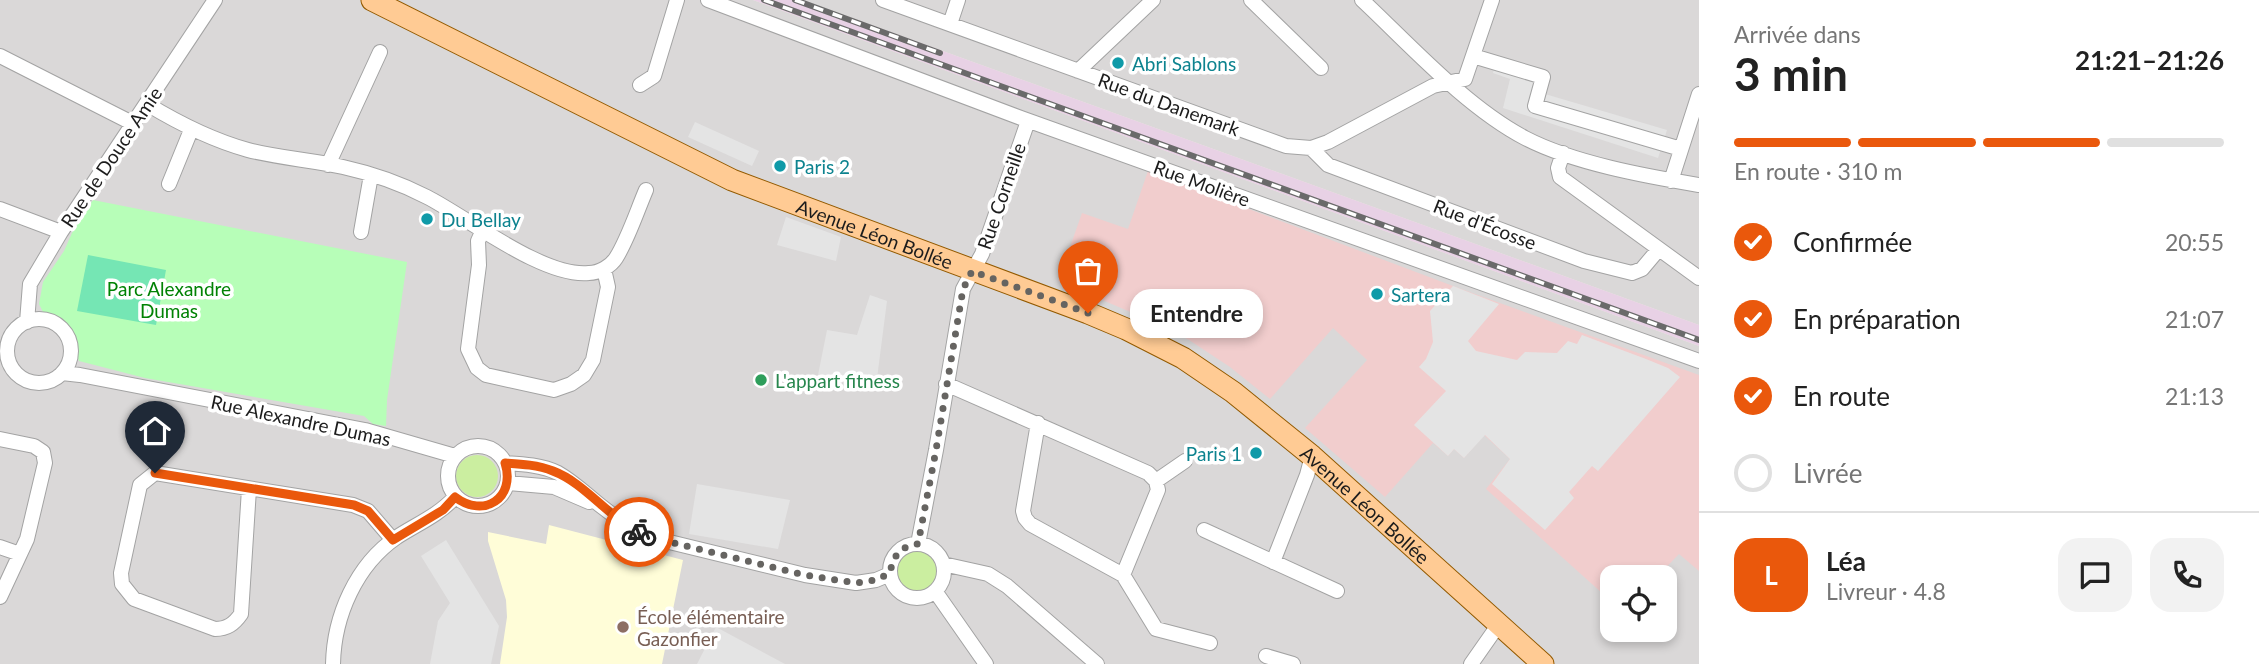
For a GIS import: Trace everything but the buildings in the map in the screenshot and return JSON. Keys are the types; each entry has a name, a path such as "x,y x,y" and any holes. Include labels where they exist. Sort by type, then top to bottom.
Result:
{"main road":[{"name":"Avenue Léon Bollée","path":"372,0 732,180 1088,313 1183,358 1233,392 1312,456 1543,664"}],"street":[{"name":"Rue de Douce Amie","path":"27,322 30,284 61,232 215,0"},
{"path":"640,85 654,76 677,0"},
{"name":"Rue Molière","path":"708,0 1028,121 1699,361"},
{"name":"Rue du Danemark","path":"883,0 1286,146 1311,148"},
{"path":"950,24 958,0"},
{"path":"1079,71 1153,0"},
{"path":"1251,0 1321,68"},
{"path":"1362,0 1476,105 1522,137 1571,156 1671,181 1699,185"},
{"path":"1311,148 1328,142 1433,86 1465,79 1491,0"},
{"path":"328,165 330,155 380,52"},
{"path":"0,56 134,124"},
{"path":"1473,56 1543,77 1535,106 1681,149"},
{"path":"1671,181 1681,149 1693,134 1699,94"},
{"path":"147,104 191,130 249,150 371,175 426,197 509,247 555,267 589,274 604,269 615,260 646,190"},
{"name":"Rue Corneille","path":"918,544 963,289 982,254 1028,121"},
{"path":"169,184 191,130"},
{"name":"Rue d'Écosse","path":"1311,148 1328,165 1584,261 1632,273 1643,270 1658,250"},
{"path":"1571,156 1558,172 1560,177 1698,277"},
{"path":"361,232 371,175"},
{"path":"0,209 61,232"},
{"path":"483,230 478,241 479,265 468,349 477,368 486,375 554,390 571,384 584,375 593,360 608,287 604,269"},
{"path":"48,321 66,334 71,354 68,364 54,380 43,383 22,378 14,371 4,352 10,338 27,322 48,321"},
{"name":"Rue Alexandre Dumas","path":"62,373 365,430 455,456"},
{"path":"947,384 1148,473 1156,481 1158,490 1123,575"},
{"path":"1038,423 1023,511 1025,518 1030,524 1123,575 1156,629 1210,643"},
{"path":"0,439 34,446 43,452 45,463 27,539 0,597"},
{"path":"472,447 493,450 505,463 508,483 498,499 489,505 474,507 464,503 455,497 449,486 449,465 455,456 472,447"},
{"path":"1273,562 1312,456"},
{"path":"1156,481 1185,461"},
{"path":"505,463 556,472 633,529 653,538 805,575 856,583 876,580 890,573"},
{"path":"249,489 240,614 236,621 223,629 215,629 134,599 122,584 121,573 140,485 155,473 354,505 368,511 393,540"},
{"path":"508,483 554,487 604,508"},
{"path":"333,664 335,637 347,599 357,580 393,540 443,510 455,497"},
{"path":"1204,530 1337,591"},
{"path":"918,544 935,551 943,564 943,578 935,591 917,598 907,596 895,586 890,573 897,554 909,545 918,544"},
{"path":"0,547 20,554"},
{"path":"943,564 988,575 1007,586 1097,664"},
{"path":"935,591 986,664"},
{"path":"1471,664 1499,624"},
{"path":"1266,656 1293,664"}],"shaded area":[{"path":"0,0 753,0 1699,346 1699,664 0,664"},
{"path":"753,0 802,0 1699,325 1699,346"},
{"path":"802,0 1699,0 1699,325"},
{"path":"1497,56 1548,72 1545,94 1667,130 1658,158 1503,108 1510,79 1493,73"},
{"path":"695,122 759,151 752,166 688,137"},
{"path":"1148,171 1699,375 1699,571 1679,554 1668,565 1600,565 1600,591 1486,489 1510,459 1484,435 1464,458 1454,449 1448,456 1433,443 1385,497 1305,428 1367,360 1333,328 1270,399 1230,367 1189,340 1058,281 1082,213 1128,229"},
{"path":"786,217 841,237 836,261 777,245"},
{"path":"1453,286 1499,304 1468,341 1476,351 1517,360 1525,352 1557,353 1568,341 1577,344 1582,335 1668,368 1680,377 1598,471 1592,466 1569,492 1574,498 1545,530 1492,484 1510,459 1485,435 1464,458 1454,449 1448,456 1414,425 1446,391 1419,367 1426,359 1433,342 1430,311"},
{"path":"870,295 887,301 876,386 818,375 827,330 857,335"},
{"path":"697,484 790,500 778,549 689,534"},
{"path":"549,525 683,560 662,664 500,664 507,617 506,600 488,541 488,532 546,544"},
{"path":"446,540 499,626 491,664 430,664 438,621 450,603 421,556"},
{"path":"716,627 785,664 697,664"}],"green space":[{"name":"Parc Alexandre Dumas","path":"93,200 407,262 387,400 386,426 373,424 364,416 145,378 79,361 67,327 43,312 39,304 43,282"},
{"path":"88,255 166,270 156,325 77,311"},
{"path":"477,455 492,461 498,476 492,491 477,497 462,491 456,476 462,461"},
{"path":"917,544 936,552 944,571 936,590 917,598 898,590 890,571 898,552"}],"railway":[{"path":"764,0 1699,340"},
{"path":"795,0 940,53"}],"way so far":[{"path":"639,532 653,538 805,575 856,583 876,580 890,573 893,560 903,548 918,544 963,289 972,271 1088,313"}],"place":[{"name":"Abri Sablons","path":"1118,63"},
{"name":"Paris 2","path":"780,166"},
{"name":"Du Bellay","path":"427,219"},
{"name":"Sartera","path":"1377,294"},
{"name":"Entendre","path":"1088,313"},
{"name":"L'appart fitness","path":"761,380"},
{"name":"Paris 1","path":"1256,453"},
{"name":"École élémentaire Gazonfier","path":"623,627"}],"route":[{"path":"155,473 354,505 368,511 393,540 443,510 455,497 474,507 489,505 498,499 508,483 505,463 534,466 556,472 577,485 639,532"}]}
